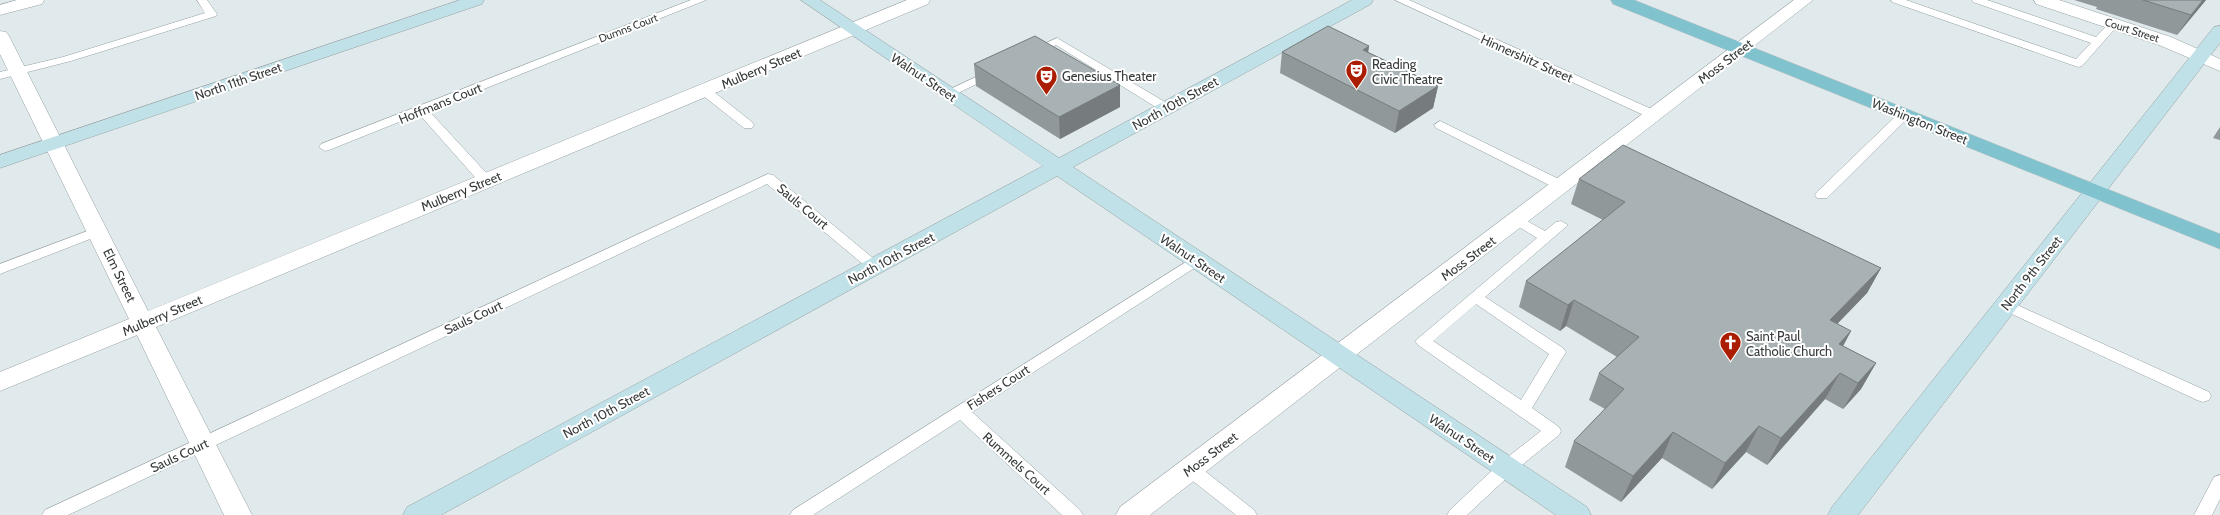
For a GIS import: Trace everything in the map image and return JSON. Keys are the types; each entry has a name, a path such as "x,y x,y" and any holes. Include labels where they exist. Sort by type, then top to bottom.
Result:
{"main road":[{"name":"Washington Street","path":"1619,0 2220,242"}],"street":[{"path":"0,10 36,0"},
{"name":"North 11th Street","path":"0,162 476,0"},
{"name":"Walnut Street","path":"810,0 1576,515"},
{"name":"Mulberry Street","path":"0,382 922,0"},
{"name":"North 10th Street","path":"417,515 1365,0"},
{"name":"Moss Street","path":"1130,515 1806,0"},
{"name":"Court Street","path":"2042,0 2165,40 2220,66"},
{"name":"North 9th Street","path":"1842,515 2220,31"},
{"name":"Elm Street","path":"0,36 8,74 26,85 238,515"}],"lane":[{"path":"8,74 67,59 212,14 202,0"},
{"name":"Dumns Court","path":"554,56 701,0"},
{"name":"Hinnershitz Street","path":"1400,0 1654,115"},
{"path":"1896,0 2078,64 2114,24"},
{"path":"1977,0 2098,42"},
{"path":"1023,57 1056,41 1166,108"},
{"name":"Hoffmans Court","path":"324,147 422,110 554,56"},
{"path":"948,93 1002,67"},
{"path":"705,91 748,125"},
{"path":"422,110 486,181"},
{"path":"1822,195 1904,115"},
{"path":"1440,125 1562,186"},
{"name":"Sauls Court","path":"51,515 768,178 875,267"},
{"path":"1518,220 1546,238"},
{"path":"1456,515 1506,468 1553,431 1423,341 1561,225"},
{"path":"0,269 98,231"},
{"name":"Fishers Court","path":"799,515 1197,260"},
{"path":"1475,297 1558,352 1523,410"},
{"path":"2006,305 2202,396"},
{"name":"Rummels Court","path":"960,411 1074,515"},
{"path":"1190,469 1248,515"},
{"path":"2203,515 2220,482"}],"building":[{"path":"2143,0 2203,0 2191,15"},
{"path":"1328,26 1369,46 1363,50 1438,86 1399,111 1282,52"},
{"path":"1035,36 1120,85 1059,117 974,64"},
{"path":"1623,145 1881,268 1830,320 1851,331 1839,344 1876,363 1858,383 1840,373 1781,438 1759,426 1725,463 1673,432 1633,476 1574,441 1624,389 1599,373 1639,337 1574,300 1568,305 1526,281 1625,202 1579,179"}],"place":[{"name":"Reading Civic Theatre","path":"1356,90"},
{"name":"Genesius Theater","path":"1046,96"},
{"name":"Saint Paul Catholic Church","path":"1730,362"}]}
